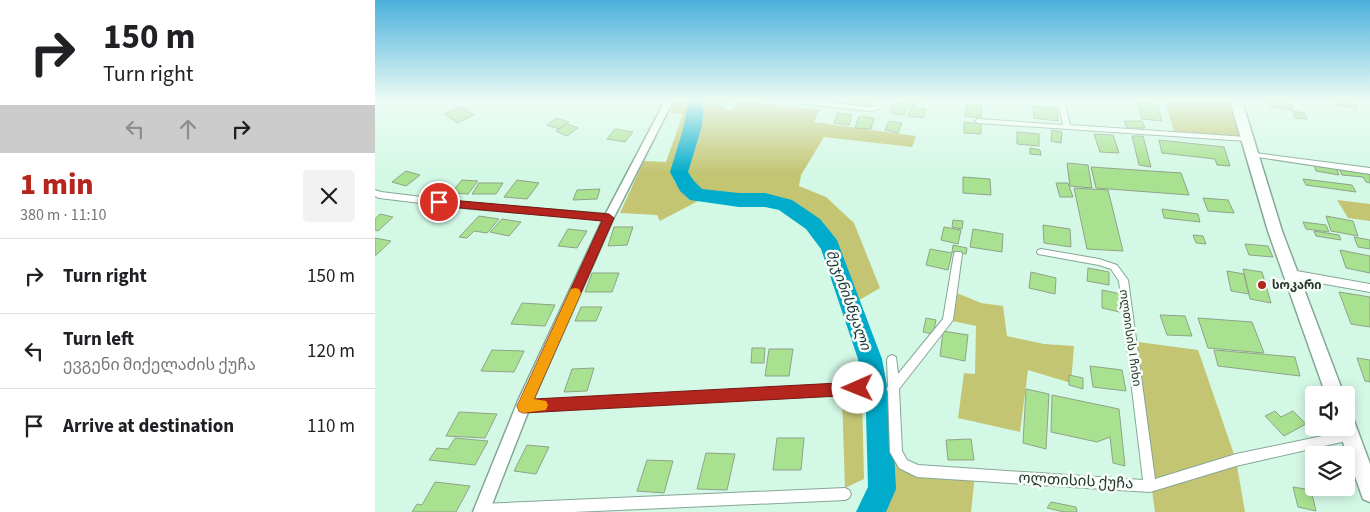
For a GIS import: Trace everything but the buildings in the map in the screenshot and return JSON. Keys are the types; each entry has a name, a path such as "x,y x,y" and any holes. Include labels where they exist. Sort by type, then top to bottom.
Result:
{"highway":[{"path":"1242,125 1275,231 1332,386"},
{"path":"1351,436 1370,492"}],"street":[{"path":"657,125 609,218 523,406 481,511 845,494"},
{"path":"1036,125 1246,139"},
{"path":"1251,154 1370,171"},
{"path":"375,193 471,206 609,218"},
{"name":"ოლთისის I ჩიხი","path":"1041,252 1099,262 1114,267 1123,280 1150,486"},
{"path":"892,389 947,320 958,254"},
{"path":"1291,274 1370,288"},
{"name":"ოლთისის ქუჩა","path":"892,360 895,452 903,464 917,472 1150,486 1236,460 1326,436"},
{"path":"523,406 858,388"}],"green space":[{"path":"679,125 686,125 674,169 674,181 683,191 698,201 660,221 657,215 620,213 644,161 666,162"},
{"path":"835,125 916,136 912,147 824,137 801,175 799,186 826,197 854,223 880,288 851,305 830,246 813,224 785,205 765,200 739,200 697,195 687,186 679,172 693,126"},
{"path":"1172,125 1239,125 1242,136 1175,135"},
{"path":"1337,200 1370,204 1370,221 1348,218"},
{"path":"952,291 981,303 1003,306 1007,336 1044,344 1074,346 1071,383 1028,370 1020,432 958,418 964,373 975,374 976,326 948,320"},
{"path":"1131,341 1198,350 1236,460 1245,512 1155,512"},
{"path":"842,395 862,396 864,479 845,488"},
{"path":"881,459 975,475 971,512 871,512 882,489"}],"waterway":[{"name":"მეჯინისწყალი","path":"693,125 679,172 687,186 697,195 739,200 765,200 785,205 813,224 830,246 870,359 879,413 882,489 871,512"}],"slow traffic":[{"path":"541,405 523,406 575,293"}],"place":[{"name":"სოკარი","path":"1262,285"}],"route":[{"path":"439,202 609,218 523,406 858,388"}]}
